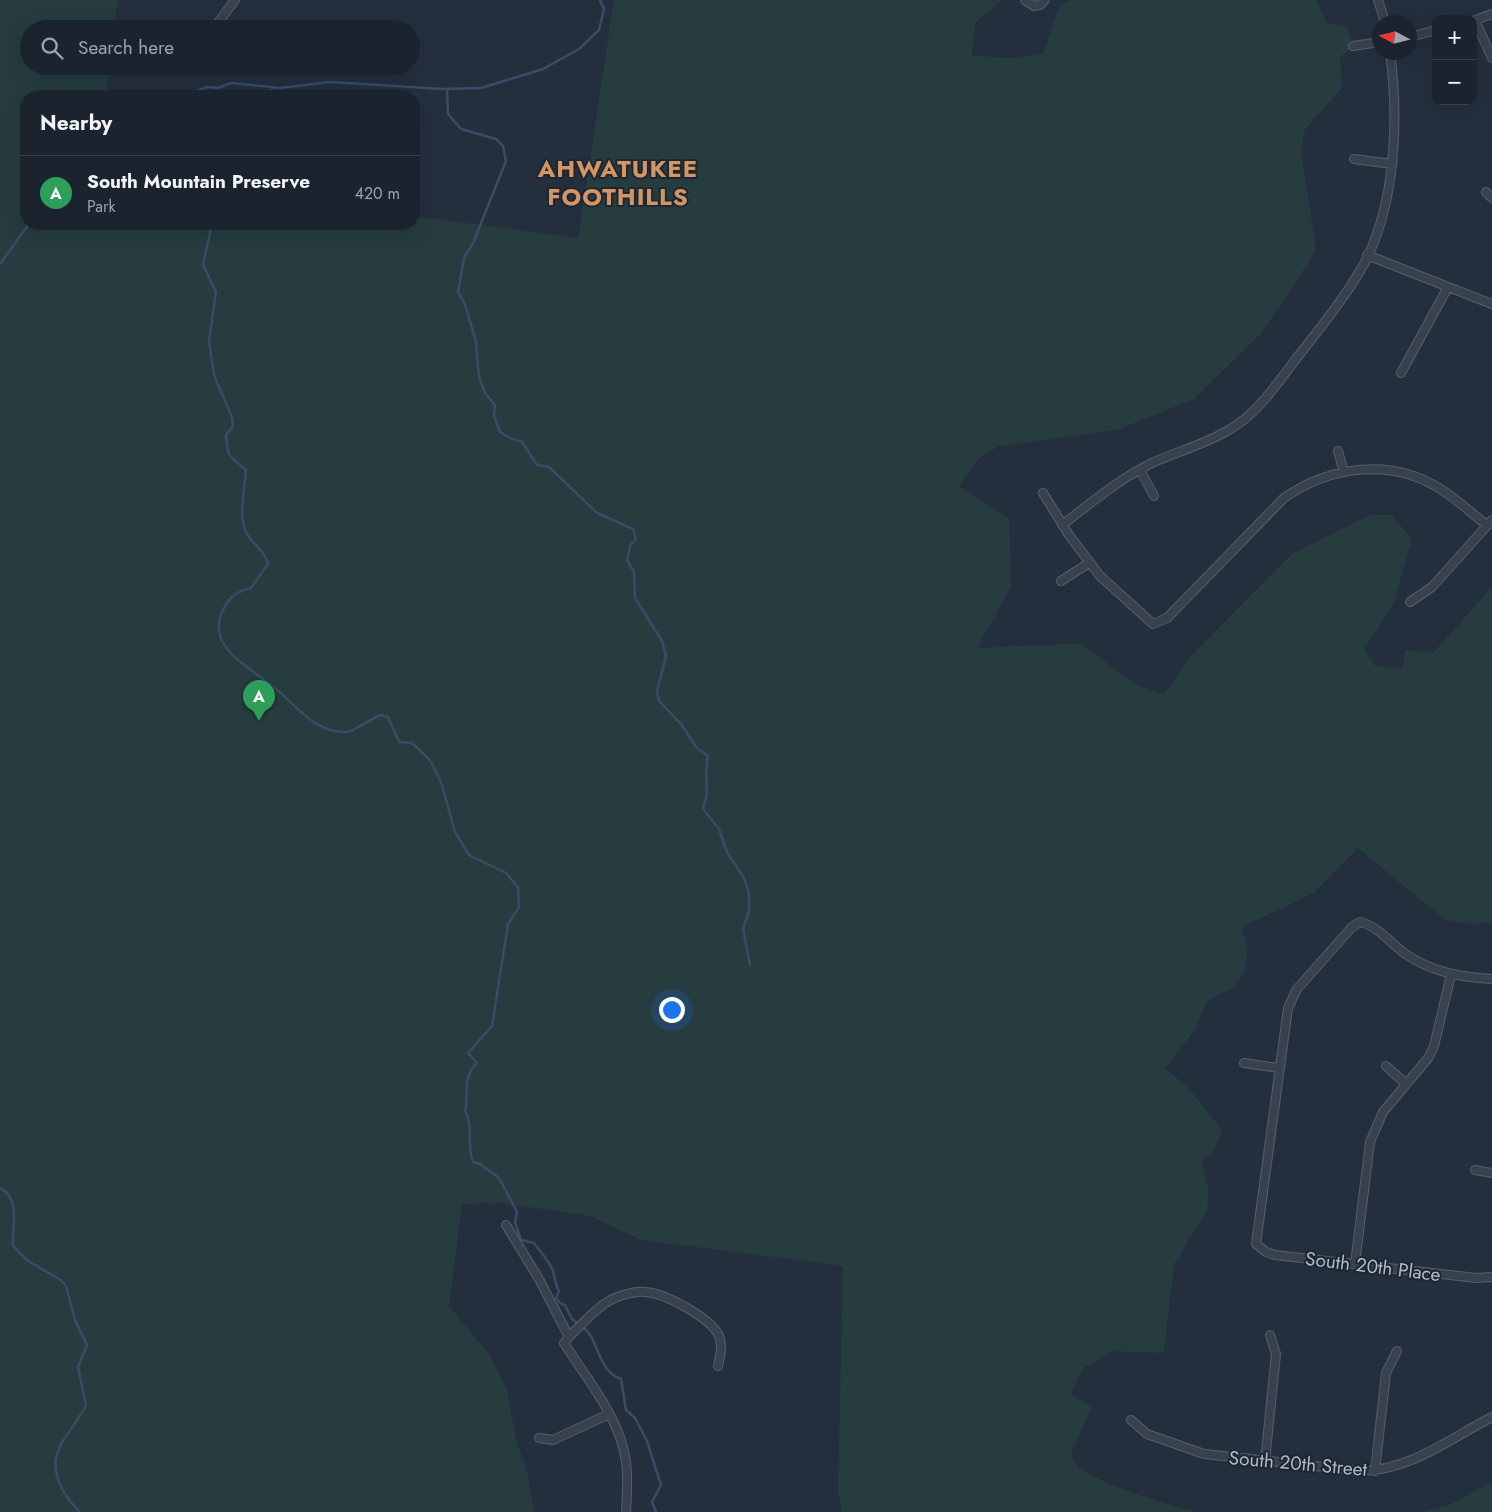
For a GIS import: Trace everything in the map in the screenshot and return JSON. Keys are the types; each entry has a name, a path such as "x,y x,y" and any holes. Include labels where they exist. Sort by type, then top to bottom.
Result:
{"street":[{"path":"221,20 235,0"},
{"path":"1025,0 1034,6 1040,5 1044,0"},
{"path":"1378,0 1383,15"},
{"path":"1477,19 1492,14"},
{"path":"1477,26 1492,58"},
{"path":"1417,34 1432,31"},
{"path":"1353,46 1372,43"},
{"path":"1062,525 1101,494 1140,470 1233,428 1249,415 1343,299 1368,255 1381,218 1392,164 1394,83 1391,60"},
{"path":"1354,158 1392,164"},
{"path":"1368,255 1492,304"},
{"path":"1401,373 1448,287"},
{"path":"1338,451 1344,472"},
{"path":"1043,493 1062,525 1089,563 1100,576 1152,624 1167,618 1284,498 1304,484 1344,472 1375,468 1399,472 1429,482 1490,523 1432,587 1410,602"},
{"path":"1140,470 1154,496"},
{"path":"1061,581 1089,563"},
{"path":"1244,1063 1279,1068 1285,1019 1290,999 1352,927 1360,922 1369,924 1417,961 1451,974 1492,979"},
{"path":"1355,1264 1370,1142 1383,1112 1429,1057 1434,1046 1451,974"},
{"path":"1386,1066 1406,1084"},
{"name":"South 20th Place","path":"1279,1068 1264,1196 1256,1244 1266,1252 1275,1254 1476,1278 1492,1277"},
{"path":"1475,1170 1492,1174"},
{"path":"506,1225 540,1278 569,1337"},
{"path":"626,1512 627,1473 624,1447 609,1414 564,1343 603,1304 621,1295 646,1292 666,1297 708,1322 718,1335 722,1346 718,1366"},
{"path":"1265,1461 1276,1354 1270,1335"},
{"path":"1375,1471 1386,1373 1397,1351"},
{"path":"539,1438 553,1440 609,1414"},
{"name":"South 20th Street","path":"1131,1420 1147,1434 1190,1450 1346,1471 1375,1471 1416,1459 1492,1417"}],"green space":[{"path":"0,0 118,0 115,20 20,20 20,75 109,75 107,90 20,90 20,230 420,230 420,217 578,238 614,0 1002,0 975,23 972,56 1014,58 1044,53 1059,6 1070,0 1316,0 1327,23 1347,27 1353,46 1340,57 1342,88 1305,129 1301,153 1316,249 1288,295 1260,334 1194,399 1117,430 999,446 979,458 959,486 1009,518 1011,587 977,648 1081,643 1136,685 1164,694 1193,654 1292,554 1370,515 1392,515 1412,540 1393,605 1364,649 1375,666 1402,669 1405,650 1433,653 1492,587 1492,922 1471,924 1445,920 1358,848 1314,893 1242,927 1248,949 1244,972 1236,986 1208,1000 1195,1029 1165,1069 1187,1086 1222,1130 1213,1152 1201,1161 1209,1190 1207,1211 1174,1264 1164,1353 1113,1351 1082,1369 1071,1394 1091,1407 1071,1454 1076,1464 1085,1472 1099,1479 1133,1493 1197,1512 842,1512 838,1492 843,1266 641,1240 590,1216 502,1203 462,1204 449,1306 491,1357 507,1390 517,1444 526,1466 534,1512 0,1512"},
{"path":"1492,1482 1492,1512 1423,1512 1447,1506"}],"waterway":[{"path":"200,90 207,87 218,88 231,83 280,88 330,82 443,89 481,88 543,69 579,49 599,30 604,9 600,0"},
{"path":"447,89 448,114 461,129 496,139 503,146 506,161 473,243 464,258 458,292 465,304 476,342 479,377 485,393 495,405 494,416 500,432 522,442 537,465 549,467 597,513 633,529 636,539 630,546 627,560 634,572 635,598 662,641 666,656 657,691 659,701 681,724 697,748 708,756 706,770 707,789 703,809 719,829 727,852 744,878 749,893 749,911 743,929 750,965"},
{"path":"0,264 25,230"},
{"path":"211,230 203,265 216,292 209,341 214,375 232,417 233,426 226,435 228,452 232,459 246,470 242,518 246,532 264,555 268,564 251,588 237,593 228,601 219,623 220,635 225,646 243,665 275,688 307,717 325,728 347,732 381,715 388,717 399,742 412,743 430,760 441,782 455,832 469,855 506,873 518,887 519,907 508,924 492,1026 468,1053 477,1063 469,1074 467,1086 465,1111 469,1123 470,1149 473,1162 480,1164 499,1178 517,1212 515,1222 521,1240 534,1243 547,1260 553,1271 559,1291 556,1298 565,1305 572,1319 578,1324"},
{"path":"0,1188 11,1198 13,1205 13,1246 28,1261 61,1280 66,1286 75,1320 87,1345 78,1367 86,1406 64,1439 56,1459 59,1482 68,1499 80,1512"},
{"path":"583,1327 589,1333 607,1369 621,1379 626,1410 635,1418 647,1441 661,1485 652,1502 656,1512"}],"place":[{"name":"South Mountain Preserve","path":"259,721"}],"district":[{"name":"AHWATUKEE FOOTHILLS","path":"618,183"}]}
